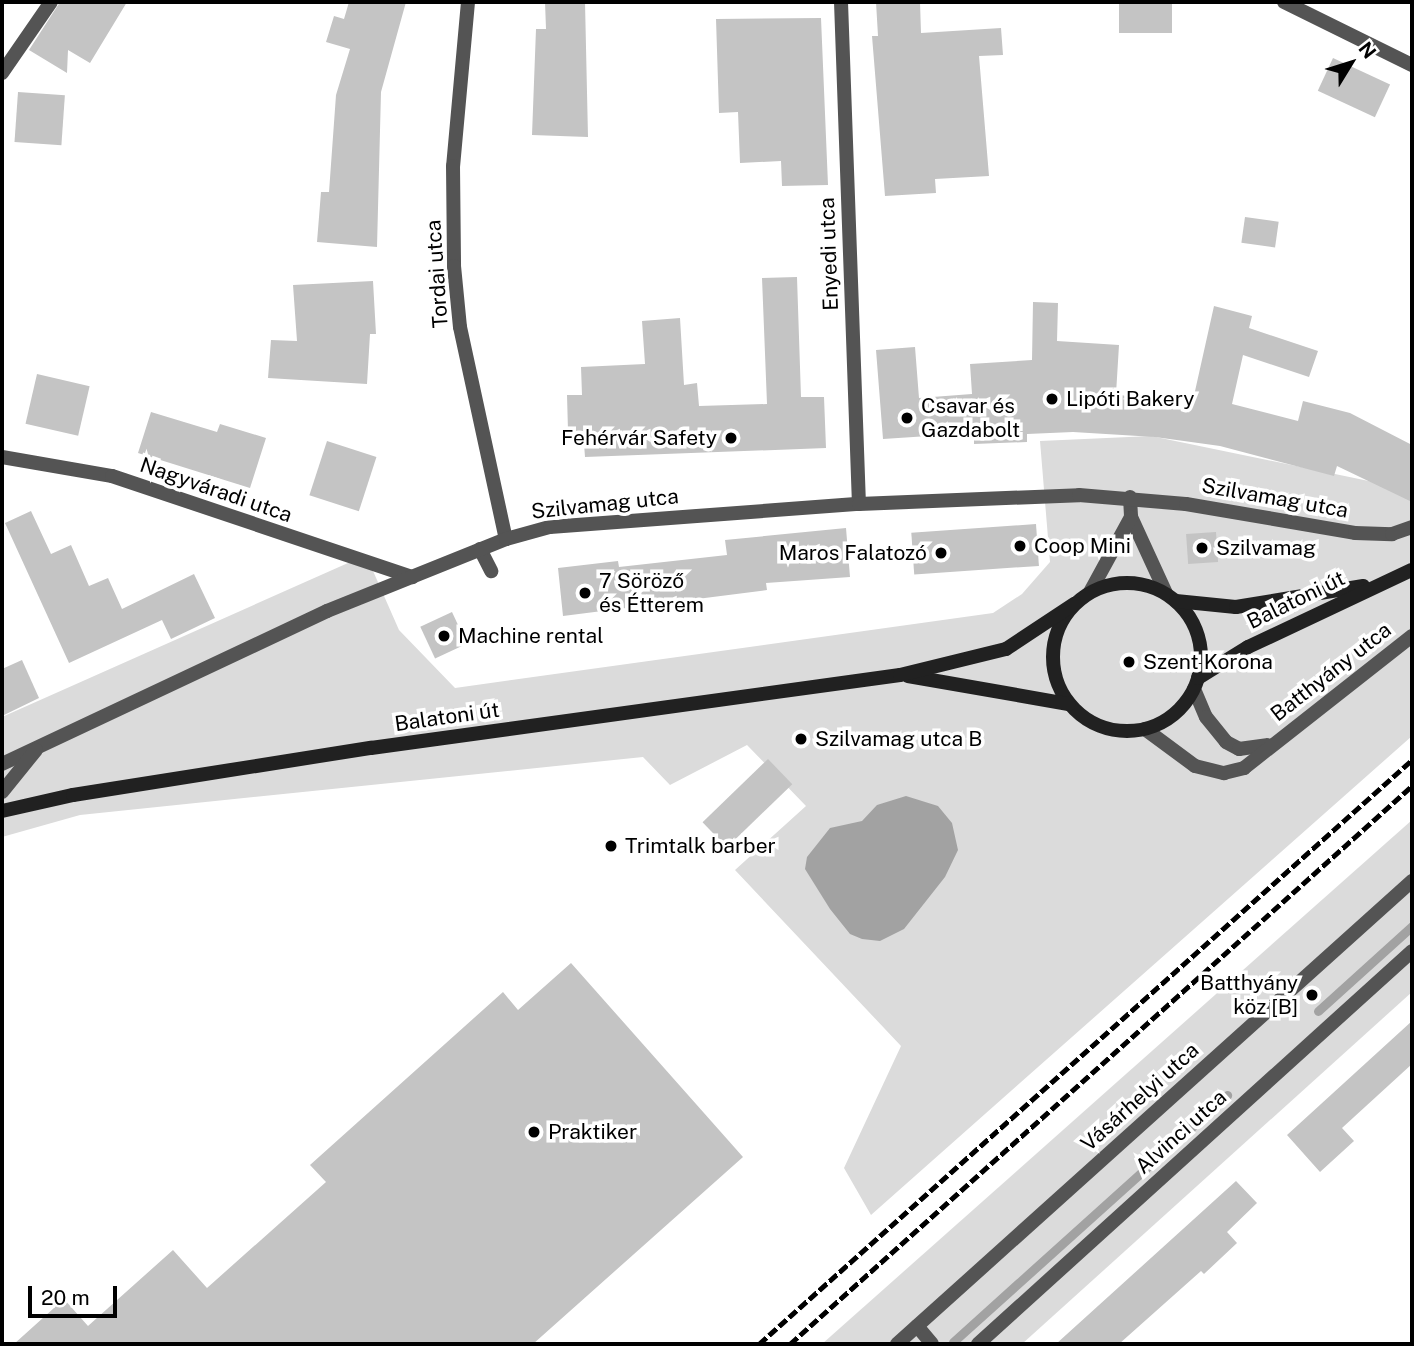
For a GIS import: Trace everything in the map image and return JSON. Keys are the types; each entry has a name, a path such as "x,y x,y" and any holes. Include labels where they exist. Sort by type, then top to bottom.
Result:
{"main road":[{"name":"Balatoni út","path":"1196,684 1248,647 1412,570"},
{"path":"1128,582 1171,597 1198,636 1196,684 1174,715 1145,729 1113,730 1094,724 1069,704 1058,685 1053,653 1061,621 1074,604 1090,592 1128,582"},
{"name":"Balatoni út","path":"1171,597 1236,607 1378,584"},
{"name":"Balatoni út","path":"2,811 73,795 385,746 900,675 1006,649 1074,604"},
{"name":"Balatoni út","path":"900,675 1069,704"}],"street":[{"path":"2,73 51,2"},
{"name":"Tordai utca","path":"468,2 453,166 454,266 460,327 506,538"},
{"name":"Enyedi utca","path":"841,2 859,504"},
{"path":"1284,2 1412,65"},
{"name":"Nagyváradi utca","path":"2,457 112,476 412,577"},
{"path":"1130,497 1131,517 1171,597"},
{"name":"Szilvamag utca","path":"2,764 327,611 506,538 562,526 859,504 1130,497 1356,533 1392,534 1412,527"},
{"path":"1090,592 1131,517"},
{"path":"481,550 491,571"},
{"name":"Batthyány utca","path":"1145,729 1195,766 1224,773 1244,768 1412,636"},
{"name":"Batthyány utca","path":"1196,684 1206,717 1226,742 1256,749 1275,742"},
{"name":"Szilvamag utca","path":"2,792 44,742"},
{"name":"Vásárhelyi utca","path":"897,1344 1412,881"},
{"name":"Alvinci utca","path":"978,1344 1412,951"},
{"path":"917,1326 932,1344"}],"shaded area":[{"path":"1151,436 1412,490 1412,736 871,1215 844,1168 901,1046 735,870 806,806 747,745 670,785 643,757 80,815 2,837 2,717 366,555 399,630 455,688 993,613 1022,594 1050,562 1040,441"},
{"path":"906,796 938,806 952,823 958,850 945,877 904,929 880,941 862,939 850,934 830,909 805,869 807,857 830,828 862,821 877,805"},
{"path":"1412,820 1412,992 1022,1344 822,1344"}],"building":[{"path":"60,2 127,2 90,63 68,50 67,73 29,50"},
{"path":"349,2 406,2 381,92 377,247 317,242 321,192 329,192 336,95 350,49 326,42 334,16 344,19"},
{"path":"545,2 585,2 588,137 532,135 536,29 546,29"},
{"path":"876,2 920,2 921,33 1001,28 1003,55 979,56 989,176 935,179 936,193 885,196 872,36 878,36"},
{"path":"1119,2 1172,2 1172,33 1119,33"},
{"path":"821,18 828,185 782,186 781,161 740,163 738,112 719,113 716,19"},
{"path":"1333,58 1390,85 1375,117 1318,91"},
{"path":"18,92 65,95 61,145 15,142"},
{"path":"1245,217 1279,222 1275,247 1241,243"},
{"path":"797,277 801,397 824,397 826,448 585,457 583,431 568,431 567,395 582,395 581,367 645,364 642,321 680,318 684,385 697,383 699,406 767,404 762,278"},
{"path":"373,281 376,334 370,334 367,384 268,378 271,340 297,341 293,285"},
{"path":"1033,302 1058,303 1057,341 1119,345 1116,394 1191,409 1214,306 1252,316 1249,328 1318,351 1309,377 1243,355 1232,404 1298,421 1303,401 1350,413 1412,445 1412,502 1337,466 1334,476 1220,446 1155,437 1073,432 1027,434 1027,442 974,444 974,433 883,439 876,350 915,347 919,398 972,394 970,364 1032,360"},
{"path":"37,374 90,386 78,436 26,424"},
{"path":"151,412 217,432 220,424 266,438 250,488 138,453"},
{"path":"327,441 376,457 359,511 309,495"},
{"path":"31,511 51,554 71,545 89,586 108,578 122,609 194,574 215,618 171,639 162,620 69,663 5,523"},
{"path":"1036,524 1039,566 914,575 911,533"},
{"path":"846,528 850,577 766,583 767,590 563,616 558,568 618,561 619,567 727,555 725,540"},
{"name":"Szilvamag","path":"1216,532 1218,562 1188,564 1186,534"},
{"name":"Machine rental","path":"452,612 467,644 435,659 420,627"},
{"path":"22,660 39,698 2,716 2,669"},
{"path":"768,759 792,784 727,847 703,822"},
{"name":"Praktiker","path":"571,963 743,1157 533,1344 14,1344 64,1299 88,1326 173,1250 207,1288 326,1182 310,1165 503,992 518,1010"},
{"path":"1412,1021 1412,1064 1342,1128 1354,1141 1320,1172 1287,1135"},
{"path":"1236,1181 1257,1203 1227,1232 1237,1243 1204,1274 1201,1271 1119,1344 1056,1344"}],"waterway":[{"path":"1318,1011 1412,926"},
{"path":"953,1342 1227,1095"}],"railway":[{"path":"759,1344 1412,760"},
{"path":"790,1344 1412,786"}],"place":[{"name":"Lipóti Bakery","path":"1052,399"},
{"name":"Csavar és Gazdabolt","path":"907,418"},
{"name":"Fehérvár Safety","path":"731,438"},
{"name":"Coop Mini","path":"1020,546"},
{"name":"Szilvamag","path":"1202,548"},
{"name":"Maros Falatozó","path":"941,553"},
{"name":"7 Söröző és Étterem","path":"585,593"},
{"name":"Machine rental","path":"444,636"},
{"name":"Szent Korona","path":"1129,662"},
{"name":"Szilvamag utca B","path":"801,739"},
{"name":"Trimtalk barber","path":"611,846"},
{"name":"Batthyány köz [B]","path":"1312,995"},
{"name":"Praktiker","path":"534,1132"}]}
